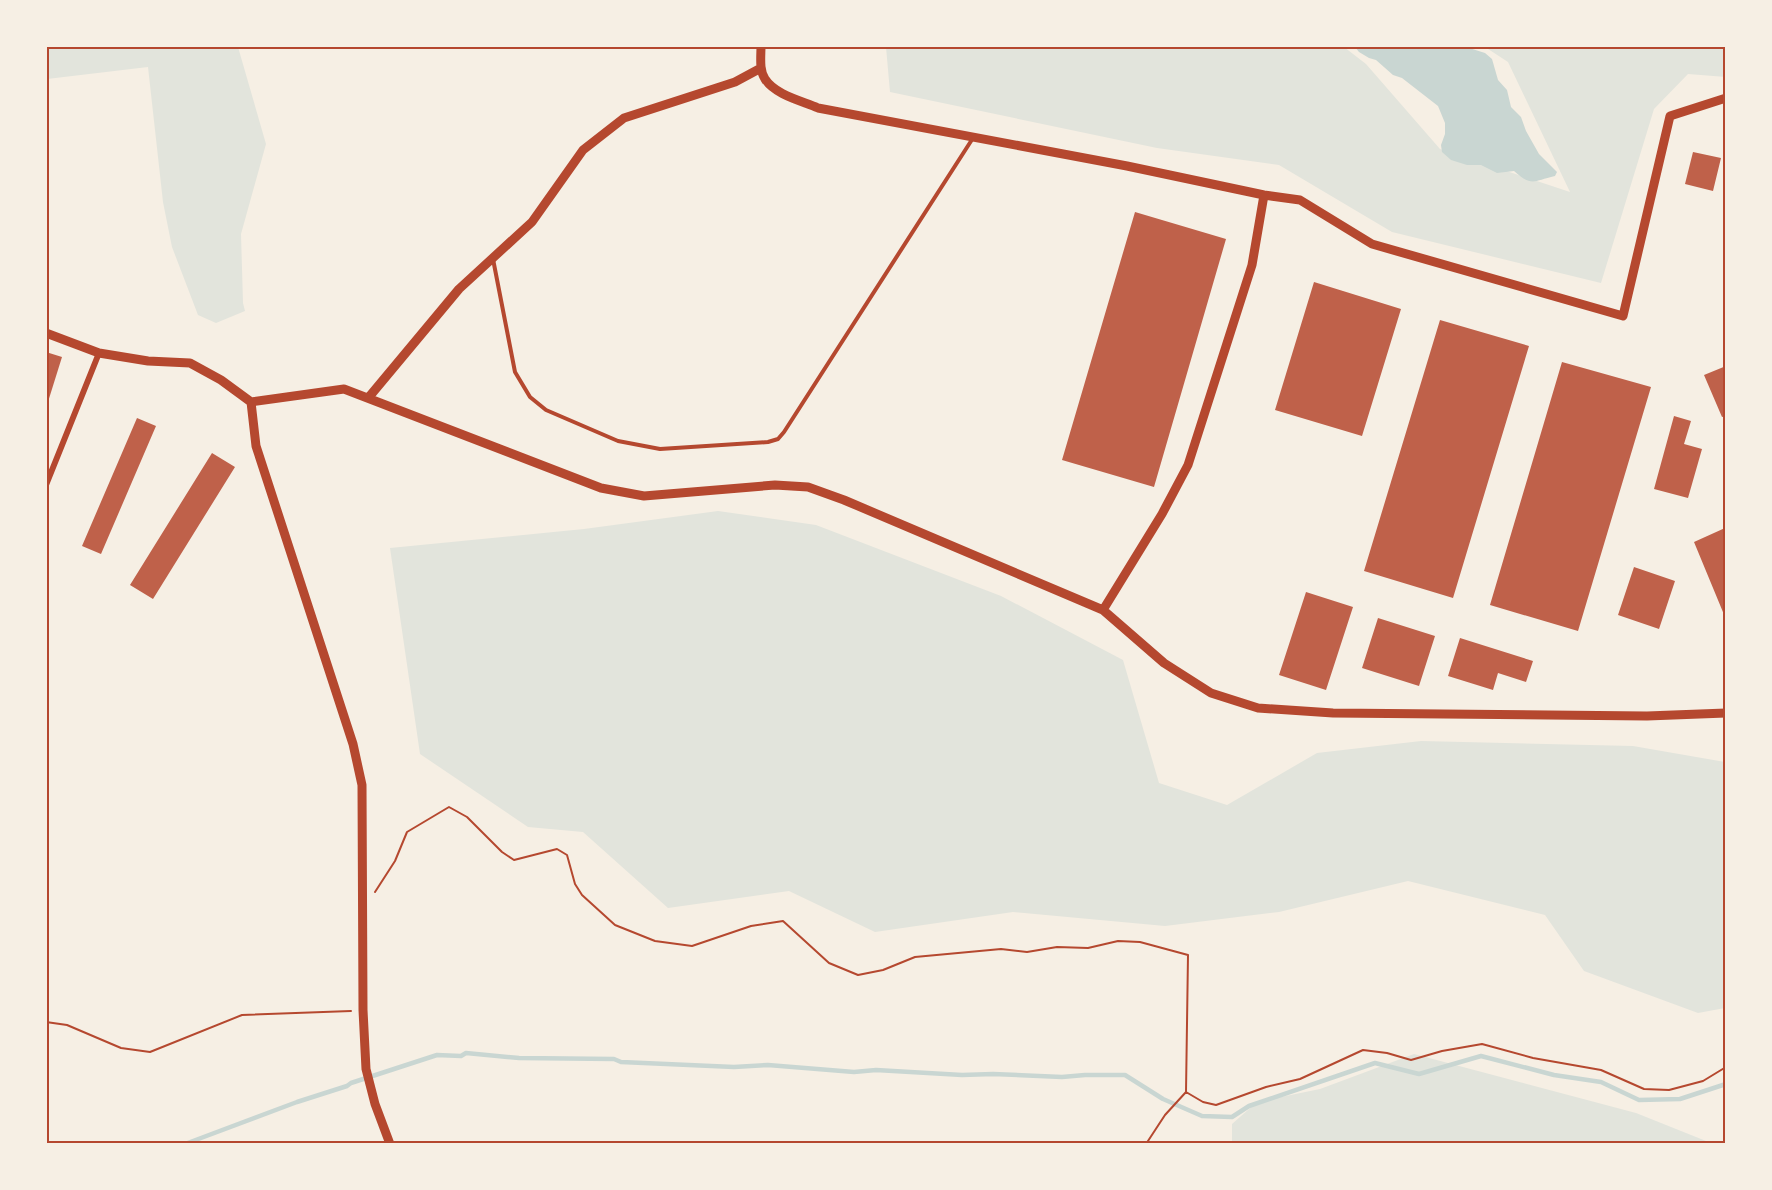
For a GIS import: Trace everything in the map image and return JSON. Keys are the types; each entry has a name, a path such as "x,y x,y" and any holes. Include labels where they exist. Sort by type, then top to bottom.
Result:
{"street":[{"path":"760,46 761,68 765,80 778,91 818,108 1127,166 1264,195 1300,200 1372,244 1397,253 1623,316 1670,116 1725,98"},
{"path":"369,397 459,289 532,222 583,150 624,118 735,82 761,68"},
{"path":"1103,610 1162,514 1188,465 1252,265 1264,195"},
{"path":"46,333 99,352 148,361 190,363 220,380 251,402 344,389 601,488 644,496 775,485 808,487 844,500 1103,610 1164,663 1211,693 1258,708 1333,713 1647,716 1725,713"},
{"path":"46,485 99,352"},
{"path":"251,402 256,446 353,744 362,785 363,1010 366,1069 375,1104 390,1143"}],"lane":[{"path":"492,258 515,372 530,397 546,410 618,441 660,449 768,442 778,439 783,432 973,138"}],"path":[{"path":"362,903 378,889 395,861 407,832 449,807 467,817 502,852 514,860 557,849 567,855 574,884 582,895 615,925 655,941 693,946 751,926 783,921 829,963 858,975 884,970 915,957 1000,949 1027,952 1057,947 1088,948 1118,941 1140,942 1188,955 1186,1092 1165,1115 1146,1143"},
{"path":"46,1022 67,1025 121,1048 150,1052 242,1015 363,1010"},
{"path":"1186,1092 1203,1102 1216,1105 1266,1087 1300,1079 1363,1050 1387,1053 1411,1060 1442,1051 1482,1044 1533,1058 1601,1070 1644,1089 1669,1090 1703,1081 1725,1067"}],"shaded area":[{"path":"46,47 238,47 266,144 241,234 245,311 216,323 198,315 172,247 163,202 148,67 47,79"},
{"path":"886,47 1344,47 1366,64 1440,149 1570,192 1508,62 1485,47 1725,47 1726,77 1688,74 1654,109 1601,283 1392,232 1279,165 1157,148 890,92"},
{"path":"1355,47 1466,47 1485,53 1492,59 1498,80 1507,90 1511,107 1521,117 1539,154 1557,172 1555,176 1529,181 1514,171 1497,173 1481,165 1467,165 1451,160 1442,152 1445,123 1438,106 1402,78 1393,75 1376,60 1359,52"},
{"path":"718,511 816,525 1001,596 1123,660 1159,783 1227,805 1317,753 1421,741 1633,746 1725,762 1725,1008 1698,1013 1584,971 1545,915 1408,881 1279,912 1165,926 1013,912 875,932 789,891 668,908 583,832 528,827 420,754 390,548 584,529"},
{"path":"1414,1054 1636,1113 1711,1143 1232,1144 1232,1124 1257,1102 1320,1089"}],"building":[{"path":"1693,152 1721,158 1713,191 1685,184"},
{"path":"1135,212 1226,239 1154,487 1062,460"},
{"path":"1314,282 1401,309 1362,436 1275,410"},
{"path":"1440,320 1529,346 1453,598 1364,571"},
{"path":"46,352 62,357 47,405 46,405"},
{"path":"1562,362 1651,387 1578,631 1490,605"},
{"path":"1726,366 1726,416 1722,417 1704,375"},
{"path":"1674,416 1691,421 1684,444 1702,449 1688,498 1654,489"},
{"path":"137,418 156,426 101,554 82,546"},
{"path":"212,453 235,467 153,599 130,585"},
{"path":"1725,528 1725,617 1694,542"},
{"path":"1634,567 1675,581 1659,629 1618,615"},
{"path":"1306,592 1353,607 1326,690 1279,675"},
{"path":"1378,618 1435,636 1419,686 1362,668"},
{"path":"1460,638 1533,661 1526,682 1498,673 1493,690 1448,676"}],"waterway":[{"path":"185,1144 297,1102 437,1055 461,1056 466,1053 519,1058 614,1059 621,1062 734,1067 768,1065 854,1072 876,1070 1062,1077 1125,1075 1163,1099 1202,1116 1232,1117 1249,1106 1375,1063 1419,1074 1481,1056 1554,1075 1601,1082 1639,1100 1680,1099 1726,1084"}]}
